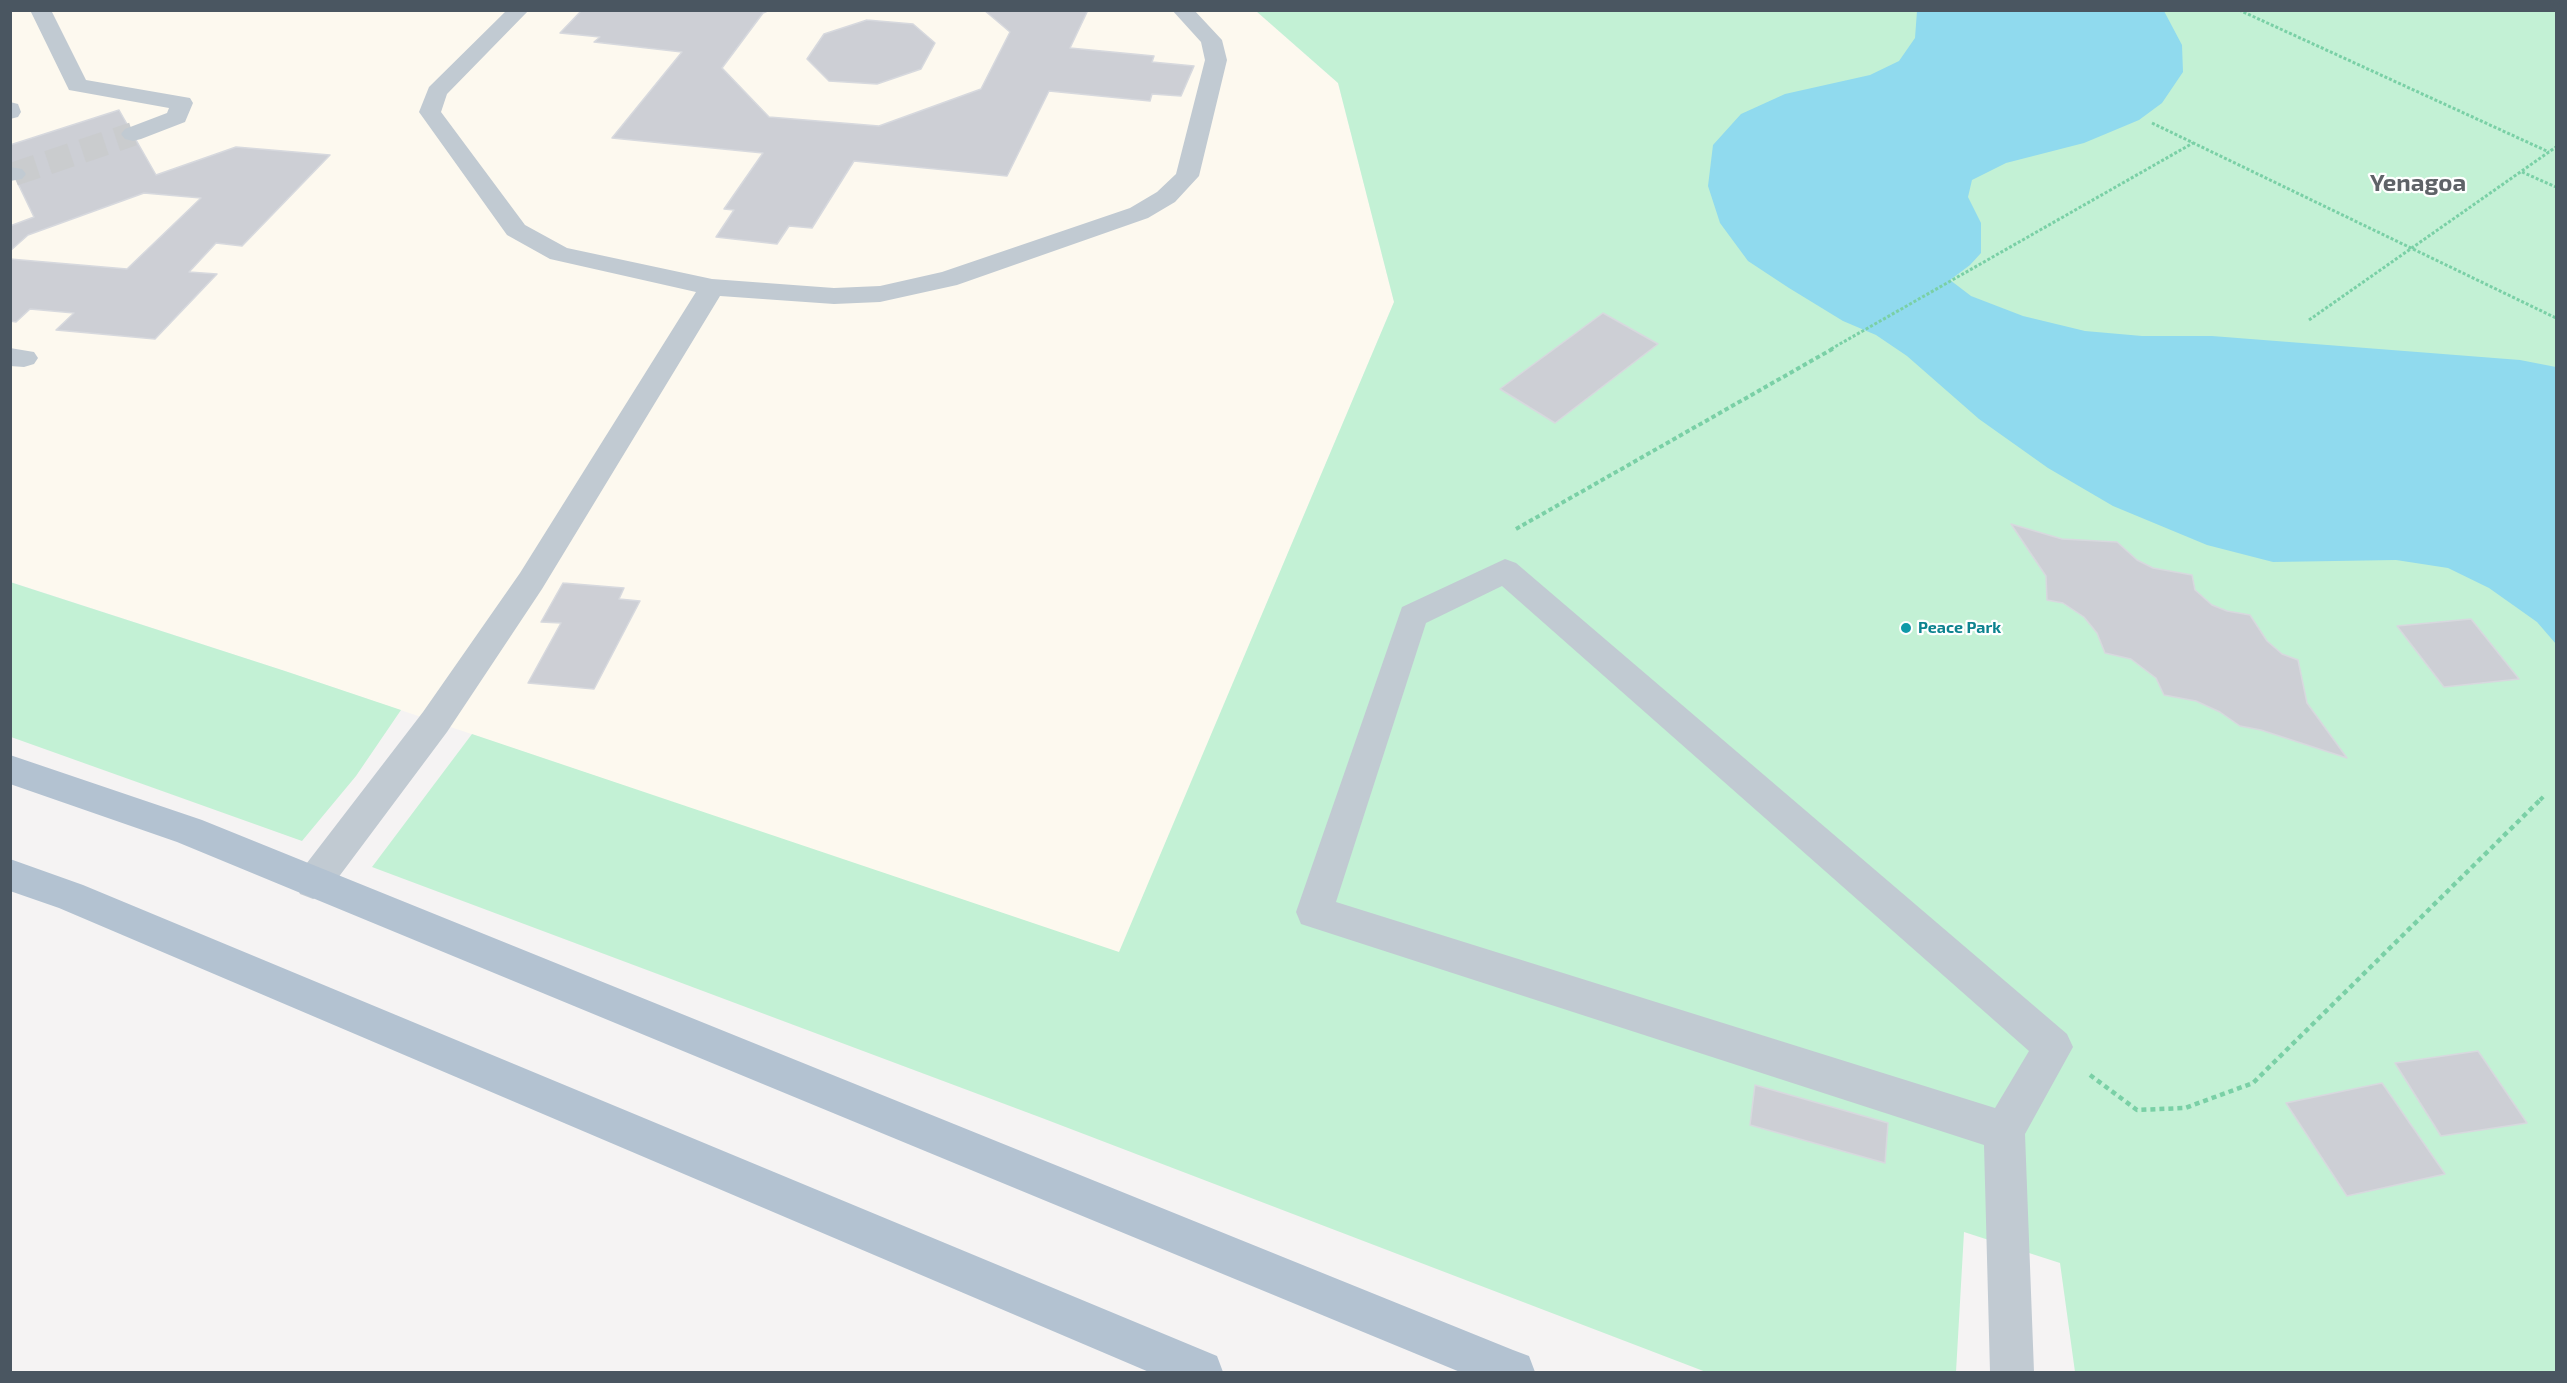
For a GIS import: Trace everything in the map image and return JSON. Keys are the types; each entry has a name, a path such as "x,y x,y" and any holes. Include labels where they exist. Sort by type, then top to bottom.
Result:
{"main road":[{"path":"10,769 189,831 1513,1372"},
{"path":"10,875 70,896 1201,1372"}],"lane":[{"path":"40,10 77,85 182,103 177,117 133,134"},
{"path":"519,10 437,92 430,112 516,230 559,254 712,287 834,296 880,294 948,279 1139,213 1166,196 1187,176 1216,60 1211,40 1182,10"},
{"path":"313,883 435,722 531,581 712,287"},
{"path":"2004,1131 1314,912 1413,615 1505,571 2054,1047 2004,1131 2012,1372"}],"path":[{"path":"2239,10 2549,152"},
{"path":"2151,123 2556,318"},
{"path":"1505,571 1515,530 2193,142"},
{"path":"2309,320 2556,147"},
{"path":"2521,172 2556,187"},
{"path":"2054,1047 2137,1110 2185,1108 2253,1083 2544,796"}],"shaded area":[{"path":"11,11 1256,11 1338,83 1394,302 1119,953 285,671 11,582"}],"green space":[{"name":"Peace Park","path":"1256,11 2556,11 2556,1372 2075,1372 2060,1263 1964,1232 1956,1372 1706,1372 1042,1118 372,867 472,734 1119,952 1394,302 1338,83"},
{"path":"10,582 401,710 356,776 302,841 11,737"}],"water":[{"path":"1917,11 2164,11 2182,45 2183,72 2162,103 2139,120 2084,143 2006,163 1972,180 1968,197 1981,223 1981,253 1970,265 1950,280 1971,296 2023,316 2085,331 2142,336 2212,336 2520,360 2556,367 2556,644 2537,622 2489,588 2448,568 2396,560 2273,562 2207,545 2113,506 2048,468 1979,419 1907,356 1876,335 1843,321 1748,261 1720,223 1708,186 1713,145 1741,114 1785,94 1870,75 1899,61 1915,38"}],"building":[{"path":"582,10 770,10 763,13 722,68 769,117 879,126 981,89 1010,32 984,10 1088,10 1070,48 1154,56 1152,62 1194,66 1181,96 1152,94 1150,101 1049,91 1007,176 854,161 812,228 789,226 777,244 716,237 734,210 724,209 763,153 612,138 682,52 594,42 600,37 560,33"},
{"path":"867,20 913,24 935,43 921,69 877,84 829,81 807,59 824,34"},
{"path":"119,110 156,175 236,147 330,155 242,246 216,243 189,272 217,274 155,339 56,330 74,313 30,309 16,322 10,321 10,259 127,269 201,198 144,193 28,235 10,251 10,226 34,217 10,167 10,145"},
{"path":"1603,313 1658,344 1555,423 1500,389"},
{"path":"2011,524 2062,539 2117,542 2137,560 2153,568 2192,575 2195,590 2212,605 2227,611 2250,615 2267,641 2282,654 2298,660 2307,703 2347,758 2261,730 2240,726 2220,712 2196,701 2164,695 2156,678 2131,659 2105,653 2097,633 2084,617 2063,603 2047,600 2046,576"},
{"path":"563,583 624,588 619,599 640,601 594,689 528,683 561,623 541,622"},
{"path":"2471,619 2519,679 2444,687 2397,626"},
{"path":"2478,1051 2527,1123 2441,1136 2395,1063"},
{"path":"2382,1083 2445,1174 2347,1196 2286,1103"},
{"path":"1755,1085 1888,1123 1885,1163 1750,1125"}],"tunnel":[{"path":"14,174 133,134"}],"place":[{"name":"Peace Park","path":"1906,628"}],"district":[{"name":"Yenagoa","path":"2418,183"}]}
